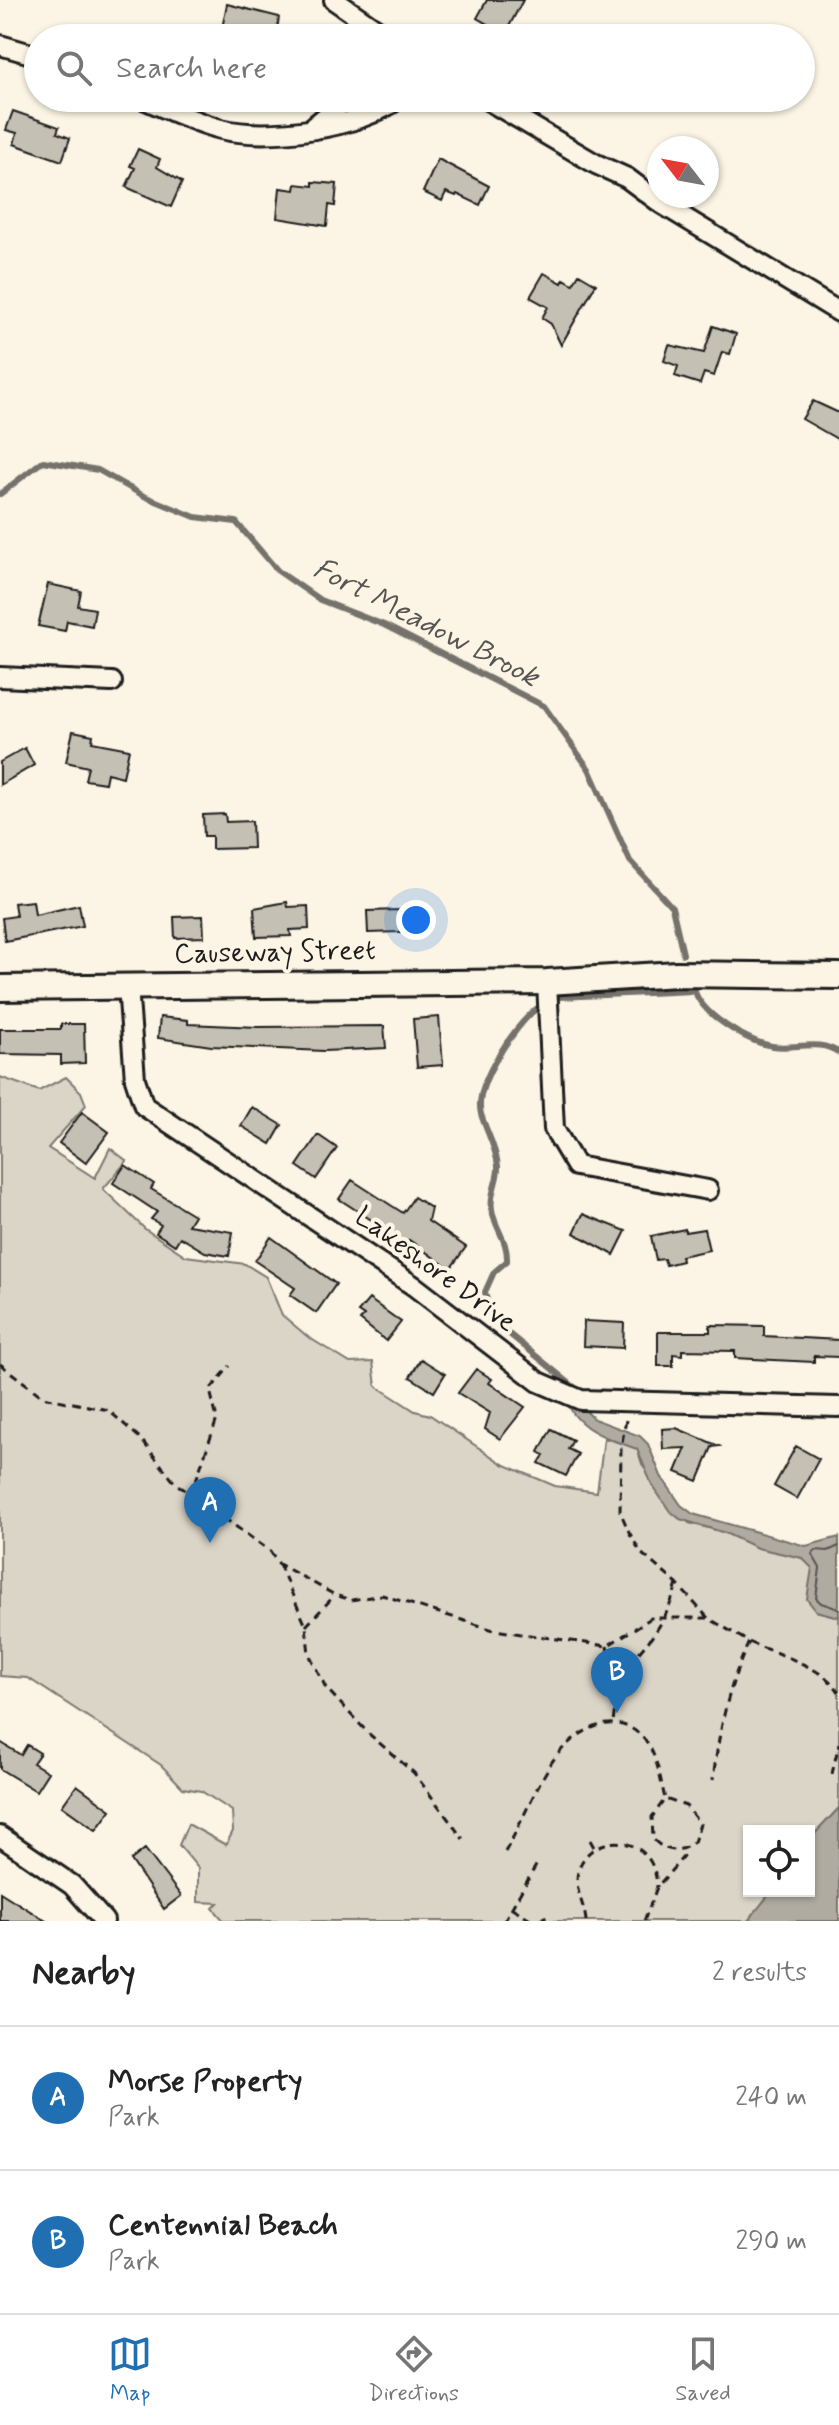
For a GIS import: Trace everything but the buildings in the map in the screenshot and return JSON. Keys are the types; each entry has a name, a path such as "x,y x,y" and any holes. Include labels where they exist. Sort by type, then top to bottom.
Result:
{"street":[{"path":"334,0 369,24"},
{"path":"0,45 24,52"},
{"path":"177,112 224,130 265,133 313,127 373,112"},
{"path":"313,127 331,112"},
{"path":"508,112 596,164 627,178 662,204 839,312"},
{"path":"0,677 112,682"},
{"name":"Causeway Street","path":"0,988 547,982 677,974 839,976"},
{"path":"547,982 554,1129 576,1166 708,1190"},
{"name":"Lakeshore Drive","path":"128,986 135,1079 144,1106 414,1286 539,1382 581,1400 839,1407"},
{"path":"0,1836 72,1885 104,1921"}],"path":[{"path":"0,1364 43,1397 108,1410 140,1438 175,1483 270,1551 279,1564 306,1626 309,1654 326,1688 369,1734 414,1773 463,1839"},
{"path":"191,1495 217,1419 210,1390 230,1366"},
{"path":"625,1427 621,1448 620,1511 641,1553 677,1584 708,1618 749,1642 804,1666 839,1690"},
{"path":"279,1564 335,1595 351,1600 382,1595 494,1630 607,1646 643,1622 668,1616 708,1618"},
{"path":"613,1723 620,1673 648,1644 668,1616 677,1584"},
{"path":"306,1626 335,1595"},
{"path":"713,1780 723,1711 733,1675 749,1642"},
{"path":"607,1646 609,1657 620,1673"},
{"path":"505,1852 562,1749 594,1725 613,1723 633,1731 647,1743 665,1799"},
{"path":"832,1774 839,1743"},
{"path":"665,1799 686,1806 700,1824 694,1842 681,1850 665,1849 653,1839 652,1817 665,1799"},
{"path":"590,1840 595,1849"},
{"path":"586,1921 577,1879 587,1856 595,1849 614,1842 638,1848 651,1859 657,1887"},
{"path":"644,1921 657,1887 683,1857 681,1850"},
{"path":"504,1921 537,1864"},
{"path":"512,1908 534,1921"},
{"path":"540,1921 550,1913"}],"shaded area":[{"path":"0,1077 39,1091 66,1077 81,1092 86,1105 48,1148 95,1178 110,1148 127,1161 103,1189 145,1229 186,1256 245,1264 266,1277 282,1315 308,1337 350,1363 373,1362 376,1386 415,1411 430,1415 503,1464 555,1486 597,1492 604,1438 637,1448 642,1464 689,1523 777,1545 815,1565 816,1611 839,1617 839,1808 815,1834 815,1825 743,1825 743,1897 767,1897 748,1921 224,1921 213,1908 218,1903 198,1902 198,1868 179,1845 188,1824 226,1845 233,1831 232,1811 201,1791 183,1788 161,1765 28,1678 0,1676"}],"water":[{"path":"566,1399 579,1404 594,1419 640,1436 648,1444 661,1476 681,1505 693,1514 806,1546 839,1537 839,1617 816,1611 807,1599 812,1568 802,1558 757,1548 725,1533 680,1519 669,1510 652,1485 637,1449 585,1426"},
{"path":"839,1808 839,1921 748,1921 767,1897 815,1897 815,1834"}],"waterway":[{"name":"Fort Meadow Brook","path":"0,494 43,461 98,470 144,496 195,517 236,522 278,571 320,600 384,625 544,706 589,769 630,861 672,907 683,954"},
{"name":"Fort Meadow Brook","path":"694,988 698,998 714,1016 750,1039 781,1047 823,1046 839,1053"},
{"path":"558,997 694,991"},
{"path":"536,1009 507,1042 489,1073 480,1102 481,1114 497,1159 498,1171 491,1203 507,1261 494,1272 485,1292 489,1309 508,1333 573,1386"}],"place":[{"name":"Morse Property","path":"210,1543"},
{"name":"Centennial Beach","path":"617,1713"}]}
